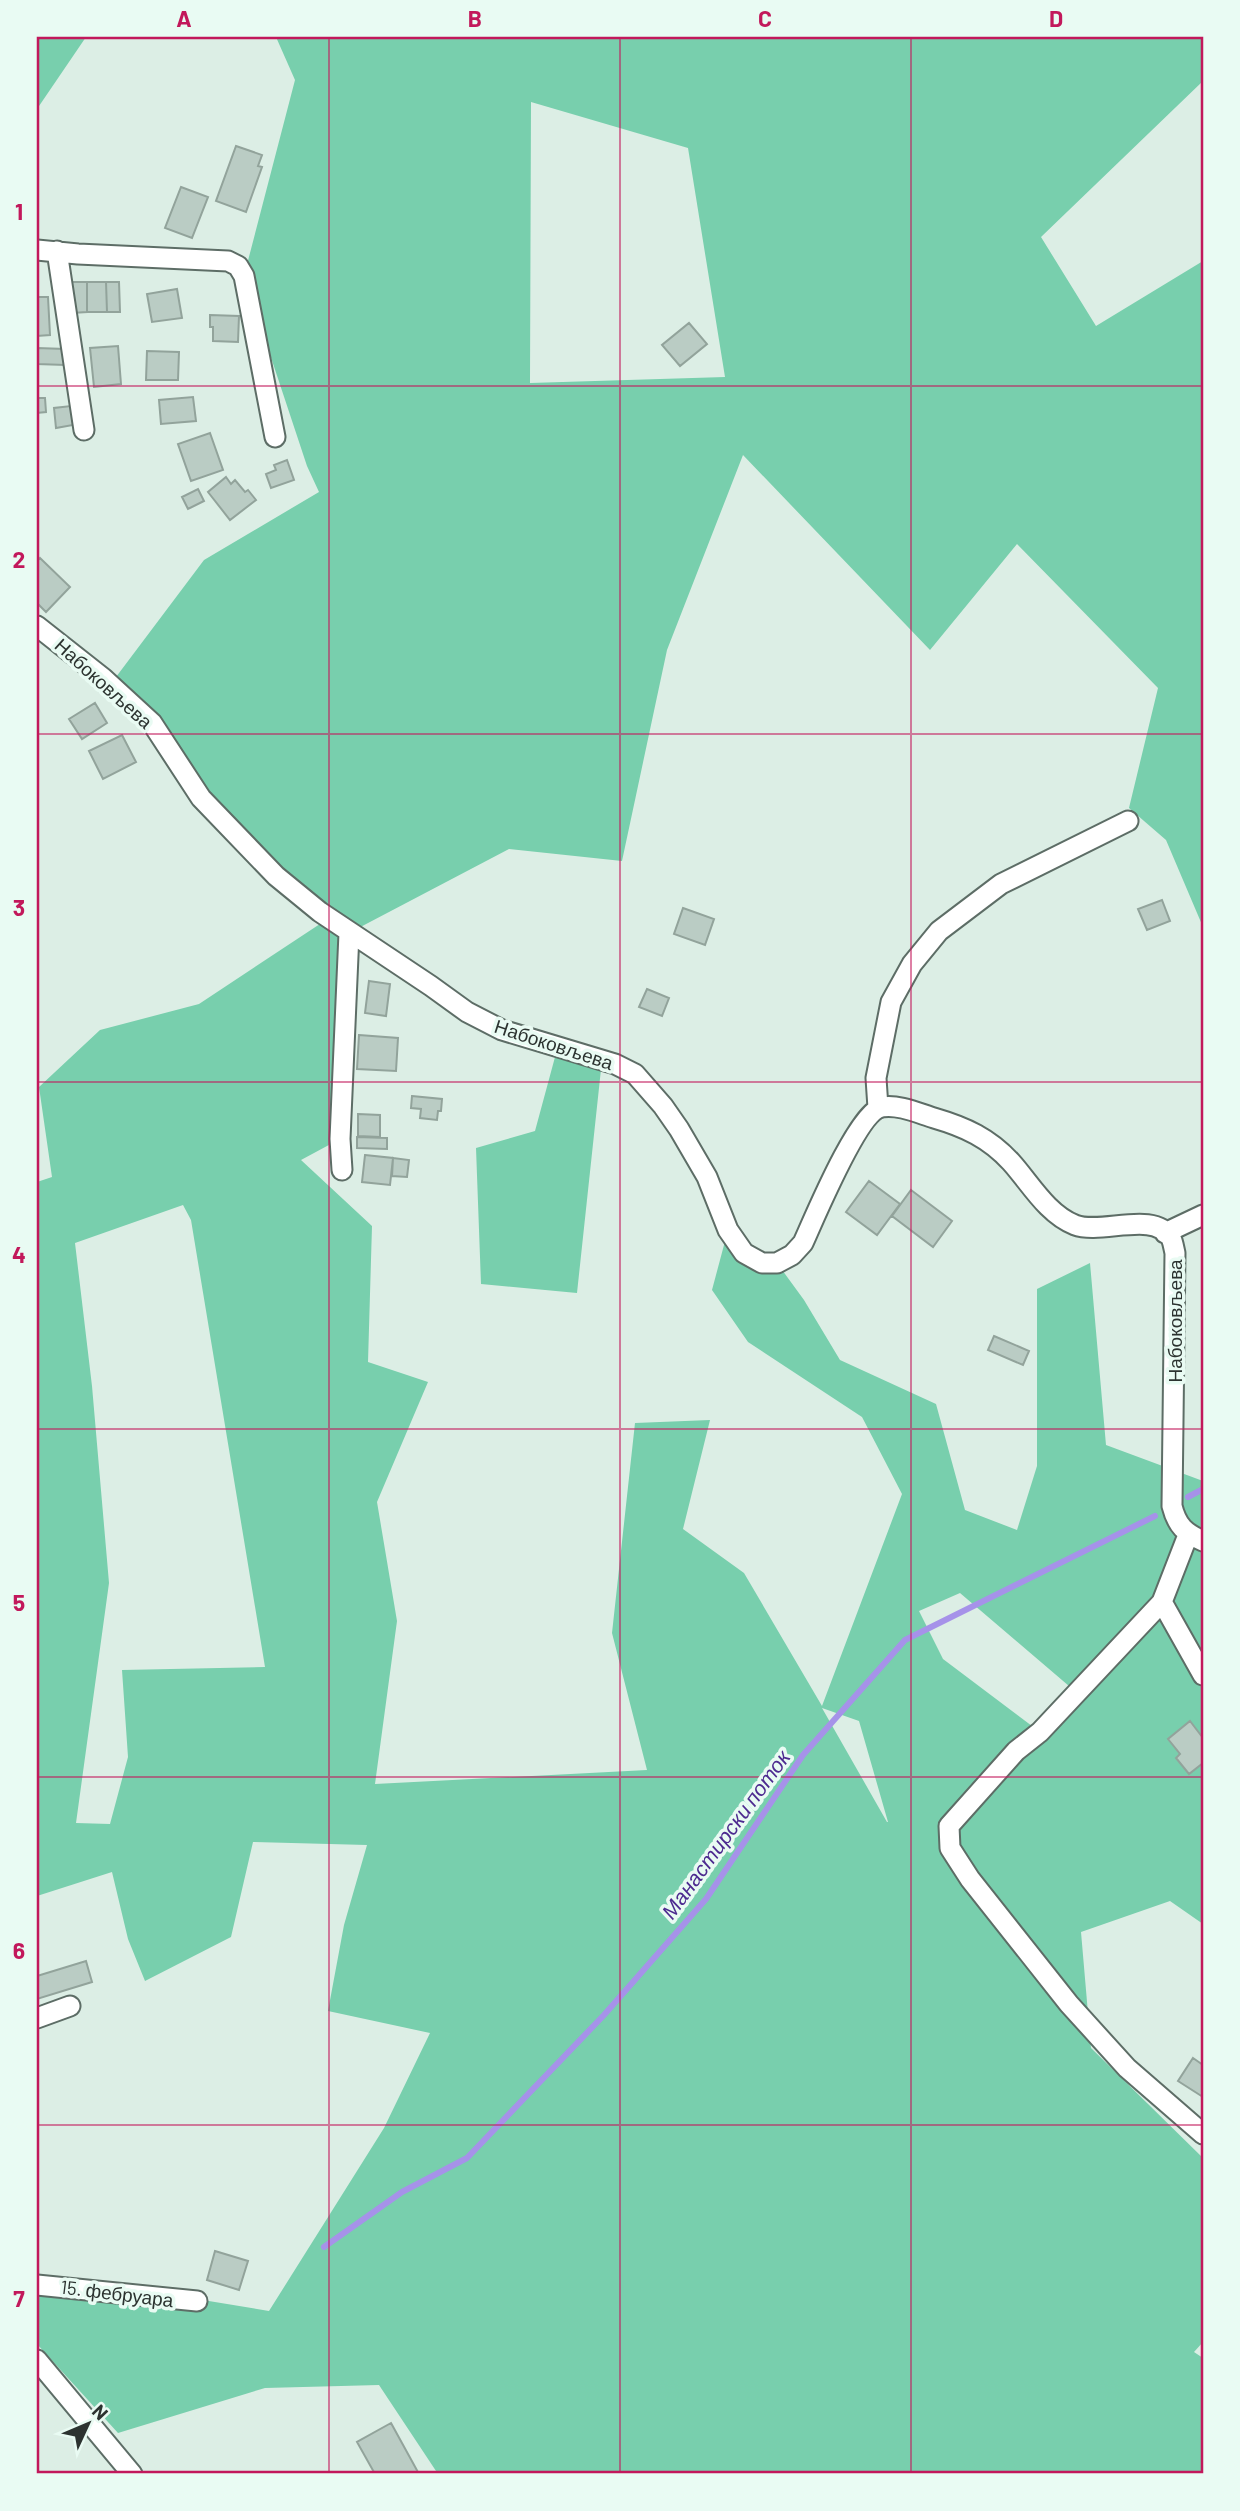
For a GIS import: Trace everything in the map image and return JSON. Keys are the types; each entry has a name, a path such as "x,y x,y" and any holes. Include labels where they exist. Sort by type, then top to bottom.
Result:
{"street":[{"path":"37,250 228,261 238,266 244,276 275,436"},
{"path":"57,251 84,430"},
{"name":"Набоковљева","path":"37,626 103,678 152,723 201,798 233,834 276,876 349,933 432,986 467,1013 502,1030 615,1064 635,1074 663,1106 708,1177 733,1237 744,1253 762,1263 777,1263 792,1255 803,1243 850,1143 878,1108 896,1107 954,1124 989,1140 1052,1210 1076,1225 1104,1229 1145,1223 1160,1228 1171,1238 1175,1254 1172,1506 1176,1522 1196,1538"},
{"path":"878,1108 876,1078 891,1002 912,964 939,931 1001,884 1128,821"},
{"path":"342,1170 340,1139 349,933"},
{"path":"1165,1233 1203,1215"},
{"path":"1196,1538 1162,1602 1040,1732 1007,1760 949,1826 948,1836 950,1848 970,1880 1069,2004 1127,2068 1203,2134"},
{"path":"1162,1602 1203,1675"},
{"path":"37,2018 70,2006"},
{"name":"15. фебруара","path":"37,2285 197,2301"},
{"path":"37,2360 132,2474"}],"green space":[{"path":"37,37 86,37 37,109"},
{"path":"276,37 1203,37 1203,81 1041,237 1096,326 1203,261 1203,927 1166,840 1129,808 1158,688 1017,544 930,650 743,455 667,650 622,861 509,849 349,933 340,1139 301,1160 372,1226 368,1362 428,1382 377,1502 397,1621 375,1784 647,1770 612,1633 635,1423 710,1420 683,1529 744,1573 822,1706 902,1494 862,1417 748,1342 712,1290 728,1230 744,1253 777,1263 804,1300 840,1360 936,1404 965,1510 1017,1530 1037,1466 1037,1289 1090,1263 1106,1445 1203,1481 1203,1924 1170,1901 1081,1932 1091,2048 1203,2158 1203,2342 1194,2352 1203,2358 1203,2474 438,2474 379,2385 265,2388 118,2433 37,2344 37,2285 154,2292 269,2311 384,2128 430,2033 328,2011 344,1925 367,1845 253,1842 231,1937 145,1981 128,1939 112,1872 37,1896 37,1182 52,1177 39,1087 100,1030 199,1004 329,918 276,876 110,685 204,560 319,492 307,466 244,276 295,80","holes":["531,102 688,148 725,377 530,383","183,1205 191,1220 265,1667 122,1670 128,1757 110,1824 76,1823 109,1583 92,1386 75,1243","960,1593 1076,1692 1040,1732 943,1659 919,1611","822,1708 859,1721 887,1822"]},
{"path":"558,1046 602,1060 577,1293 481,1284 476,1148 535,1131"}],"building":[{"path":"236,146 262,155 258,166 262,167 246,212 216,201"},
{"path":"181,187 208,197 192,238 165,228"},
{"path":"71,282 87,282 87,312 72,313"},
{"path":"87,282 106,282 107,312 87,312"},
{"path":"106,282 119,282 120,312 107,312"},
{"path":"177,289 182,318 152,322 147,294"},
{"path":"37,297 48,297 50,335 37,336"},
{"path":"210,315 239,316 238,342 213,341"},
{"path":"689,323 707,344 680,366 662,345"},
{"path":"118,346 121,384 94,387 90,348"},
{"path":"37,348 65,349 65,365 37,364"},
{"path":"147,351 179,352 178,380 146,380"},
{"path":"193,397 196,421 161,424 159,400"},
{"path":"37,398 45,398 46,412 37,413"},
{"path":"71,406 73,425 56,428 54,408"},
{"path":"210,433 223,470 191,481 178,444"},
{"path":"287,460 294,480 271,488 266,474 276,470 274,465"},
{"path":"226,477 231,484 235,480 256,500 230,520 208,492"},
{"path":"198,489 204,501 188,509 182,497"},
{"path":"40,558 70,587 46,612 37,603 37,561"},
{"path":"95,703 107,723 82,739 69,719"},
{"path":"122,735 136,762 103,779 89,751"},
{"path":"1162,900 1170,921 1147,930 1138,909"},
{"path":"683,908 714,919 705,945 674,934"},
{"path":"369,981 390,984 386,1016 365,1013"},
{"path":"647,989 669,998 662,1016 639,1007"},
{"path":"359,1035 398,1038 396,1071 357,1069"},
{"path":"412,1096 442,1099 437,1120 420,1118 421,1109 411,1108"},
{"path":"358,1114 380,1115 380,1137 358,1136"},
{"path":"357,1137 387,1138 387,1149 357,1148"},
{"path":"365,1155 393,1158 390,1185 362,1182"},
{"path":"393,1158 409,1160 407,1177 392,1176"},
{"path":"869,1181 900,1204 877,1235 846,1212"},
{"path":"911,1190 952,1221 933,1247 892,1216"},
{"path":"994,1336 1029,1351 1023,1365 988,1350"},
{"path":"1190,1721 1203,1738 1203,1763 1189,1774 1176,1758 1180,1754 1168,1739"},
{"path":"86,1961 92,1982 37,1999 37,1976"},
{"path":"1193,2058 1203,2065 1203,2097 1178,2081"},
{"path":"215,2251 248,2261 239,2290 207,2280"},
{"path":"391,2423 419,2474 375,2474 357,2442"}],"waterway":[{"name":"Манастирски поток","path":"1188,1497 1203,1489"},
{"name":"Манастирски поток","path":"324,2247 402,2192 467,2158 604,2015 706,1899 803,1755 905,1640 1155,1516"}]}
